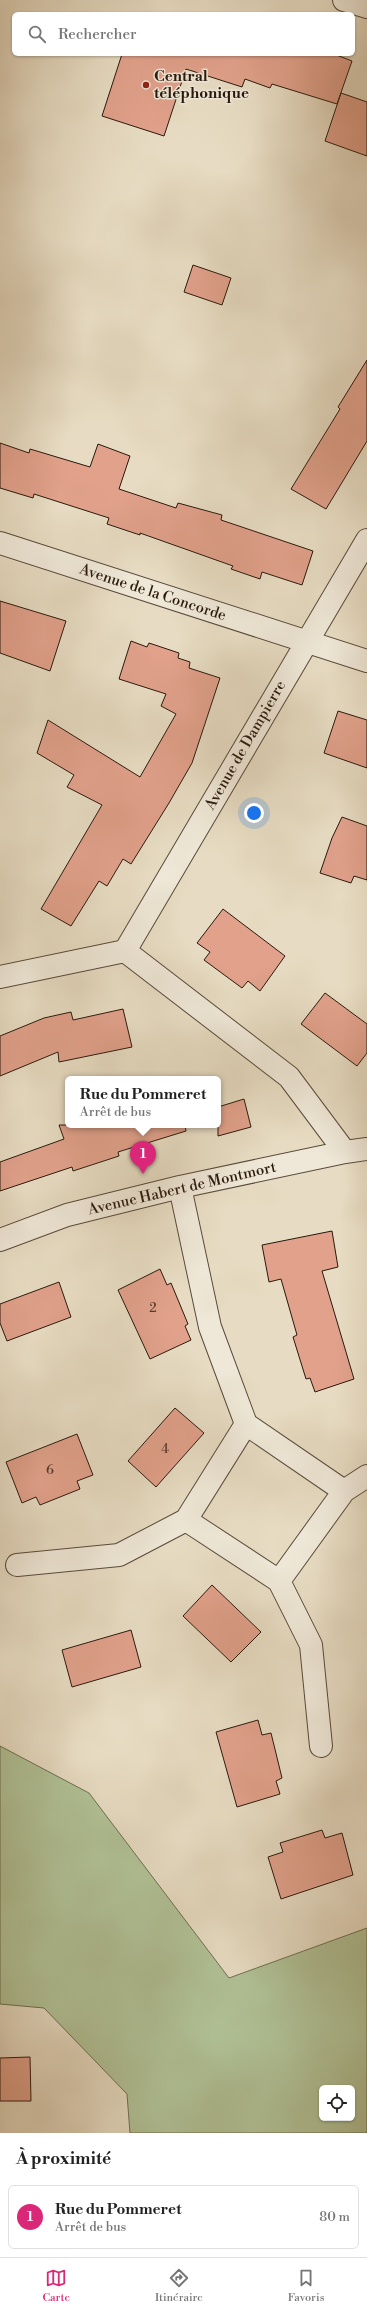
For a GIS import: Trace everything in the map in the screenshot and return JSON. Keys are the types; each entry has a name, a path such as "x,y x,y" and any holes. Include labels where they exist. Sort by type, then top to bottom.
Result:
{"street":[{"path":"344,0 367,7"},
{"name":"Avenue de Dampierre","path":"125,951 306,641 367,540"},
{"name":"Avenue de la Concorde","path":"0,542 367,661"},
{"path":"0,977 125,951 289,1077 345,1152"},
{"name":"Avenue Habert de Montmort","path":"0,1240 67,1215 180,1187 345,1152 367,1149"},
{"path":"180,1187 210,1327 246,1424 344,1490"},
{"path":"18,1565 119,1555 186,1520 246,1424"},
{"path":"278,1581 344,1490 367,1476"},
{"path":"186,1520 278,1581 311,1645 321,1746"}],"green space":[{"path":"0,1746 89,1793 229,1978 367,1928 367,2133 130,2133 127,2094 44,2008 0,2004"}],"building":[{"path":"121,56 339,56 352,61 337,104 272,84 270,88 245,79 242,87 186,69 164,136 102,116"},
{"path":"341,93 367,102 367,156 325,141"},
{"path":"193,265 231,278 222,305 184,292"},
{"path":"367,360 367,441 326,509 291,489 340,409 338,407"},
{"path":"0,443 29,453 30,449 90,467 98,444 130,456 119,489 176,508 178,503 222,515 221,520 313,551 302,585 262,572 260,579 231,569 233,566 140,533 140,535 107,524 109,518 34,494 33,498 0,488"},
{"path":"0,601 66,621 50,671 0,653"},
{"path":"131,641 147,647 149,643 179,653 178,658 190,662 189,668 220,678 192,763 169,803 131,864 123,859 107,886 99,881 71,926 41,909 102,805 67,787 74,775 37,753 48,720 140,777 176,714 161,706 166,694 119,679"},
{"path":"338,711 367,720 367,768 324,753"},
{"path":"342,817 367,826 367,880 354,876 351,883 320,873 332,838"},
{"path":"223,909 285,956 260,991 248,981 242,988 204,960 210,952 197,943"},
{"path":"325,993 367,1024 367,1053 357,1066 301,1024"},
{"path":"123,1009 132,1047 59,1062 58,1052 0,1076 0,1036 44,1018 71,1012 73,1020"},
{"path":"244,1099 251,1127 218,1136 218,1128 221,1128 221,1106"},
{"path":"59,1125 65,1125 65,1128 186,1128 186,1131 118,1152 119,1156 73,1171 72,1167 0,1191 0,1162 64,1139"},
{"path":"332,1231 338,1267 322,1271 354,1379 315,1392 310,1378 306,1379 293,1337 297,1335 281,1279 269,1282 262,1245"},
{"path":"160,1269 167,1285 171,1283 188,1324 185,1326 191,1340 150,1359 118,1290"},
{"path":"59,1282 71,1317 7,1341 0,1323 0,1304"},
{"path":"175,1408 204,1433 156,1487 128,1461"},
{"path":"77,1434 93,1475 77,1481 80,1489 40,1505 36,1497 22,1503 6,1462"},
{"path":"212,1585 261,1632 231,1662 183,1616"},
{"path":"131,1630 141,1667 72,1687 62,1650"},
{"path":"258,1720 262,1735 271,1733 282,1778 276,1781 280,1794 237,1807 216,1732"},
{"path":"322,1830 325,1838 342,1833 353,1875 281,1899 268,1857 283,1852 280,1843"},
{"path":"30,2057 31,2101 0,2101 0,2058"}],"place":[{"name":"Central téléphonique","path":"146,85"},
{"name":"Rue du Pommeret","path":"143,1174"}]}
